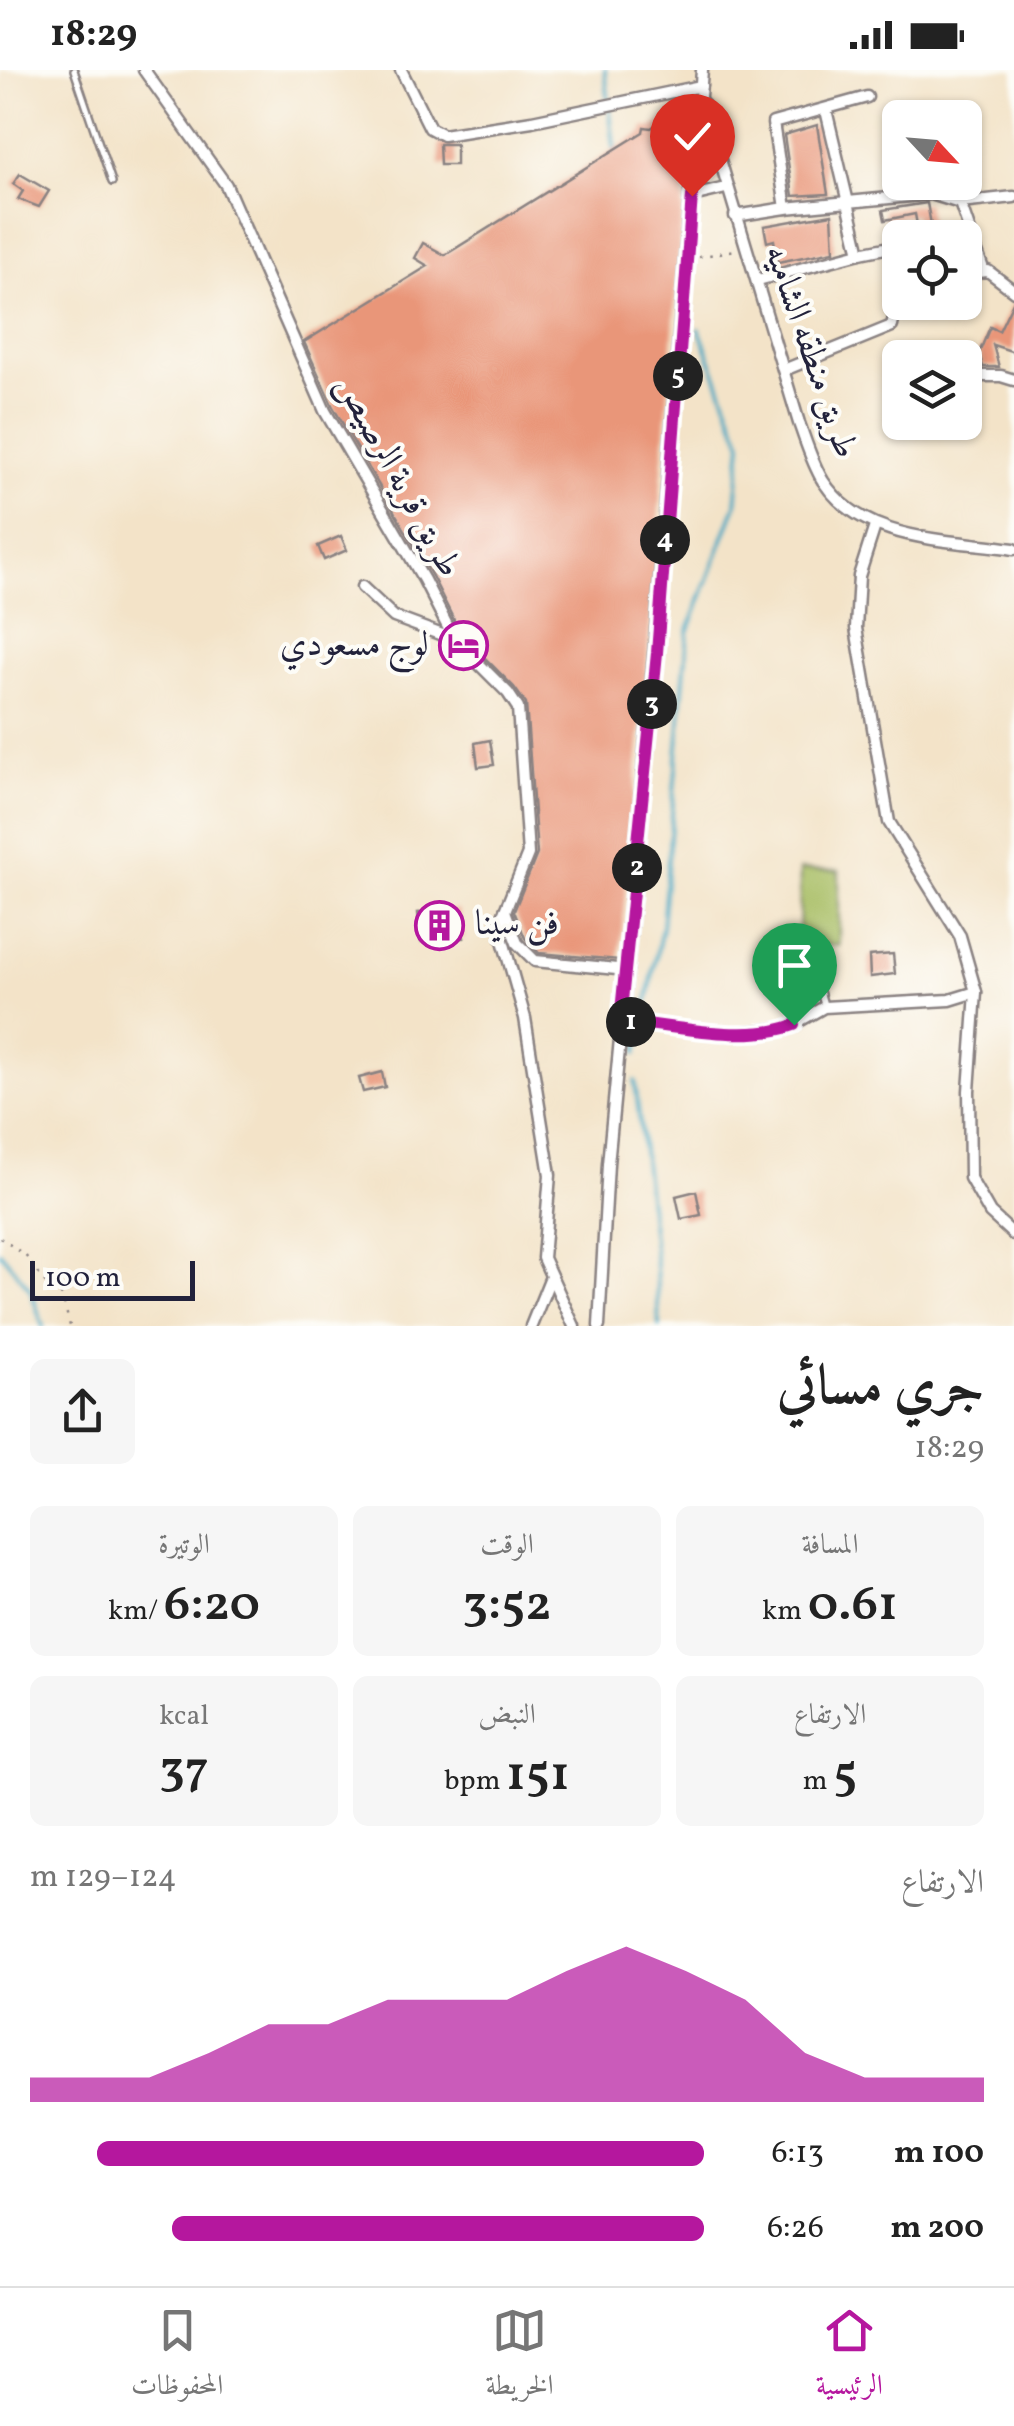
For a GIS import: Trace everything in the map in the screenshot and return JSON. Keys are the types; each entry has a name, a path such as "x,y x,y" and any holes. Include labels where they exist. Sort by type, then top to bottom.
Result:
{"street":[{"name":"طريق قرية الرصيص","path":"144,70 226,184 326,411 454,639 508,693 520,717 528,854 505,910 502,937 525,1018 550,1175 542,1247 550,1279 574,1326"},
{"path":"401,70 430,128 443,134 701,91"},
{"path":"599,1326 620,1021 657,653 702,70"},
{"name":"طريق منطقه الشاميه","path":"701,91 726,188 820,476 844,506 875,526 1014,549"},
{"path":"786,208 773,123 867,97"},
{"path":"826,110 860,253"},
{"path":"692,196 726,188"},
{"path":"735,216 931,194 960,203 1014,197"},
{"path":"960,203 966,220"},
{"path":"758,280 882,249"},
{"path":"982,269 1014,291"},
{"path":"784,370 892,326 893,320"},
{"path":"982,377 1014,380"},
{"path":"875,526 859,576 856,628 888,822 960,936 976,992 970,1178 990,1213 1014,1235"},
{"path":"362,588 390,615 454,639"},
{"path":"505,910 517,943 535,961 627,970"},
{"path":"620,1021 728,1034 786,1028 824,1007 950,1000 976,992"},
{"path":"531,1326 550,1279"}],"lane":[{"path":"74,70 112,182"},
{"path":"818,954 818,984 824,1007"}],"path":[{"path":"687,260 746,248"},
{"path":"0,1238 24,1256 51,1291 62,1295 70,1326"}],"green space":[{"path":"800,870 839,871 839,946 799,944"}],"building":[{"path":"691,103 648,652 619,960 539,953 525,938 514,911 537,854 526,704 461,634 432,576 333,407 304,342 428,266 415,258 423,243 445,255 643,132 644,127 651,128"},
{"path":"817,125 828,194 793,196 784,135"},
{"path":"439,144 456,144 456,165 440,165"},
{"path":"20,174 49,191 39,207 18,199 23,191 13,184"},
{"path":"927,203 930,220 916,220 915,214 885,220 883,210"},
{"path":"832,214 834,251 778,262 774,240 767,242 764,226"},
{"path":"1014,300 1014,352 993,345 999,367 983,367 982,346 990,327 999,331"},
{"path":"341,536 347,550 324,560 318,546"},
{"path":"490,740 494,765 478,767 475,743"},
{"name":"فن سينا","path":"458,910 464,938 421,942 418,913"},
{"path":"893,954 895,974 870,977 869,956"},
{"path":"382,1072 385,1087 363,1092 359,1078"},
{"path":"696,1191 701,1215 681,1219 676,1196"}],"waterway":[{"path":"605,70 615,155"},
{"path":"637,1053 662,927 688,632 736,505 742,443 699,329"},
{"path":"635,1081 659,1326"},
{"path":"0,1252 30,1289 43,1326"}],"place":[{"name":"لوج مسعودي","path":"464,646"},
{"name":"فن سينا","path":"440,925"}],"route":[{"path":"692,196 657,653 620,1021 728,1034 794,1025"}]}
